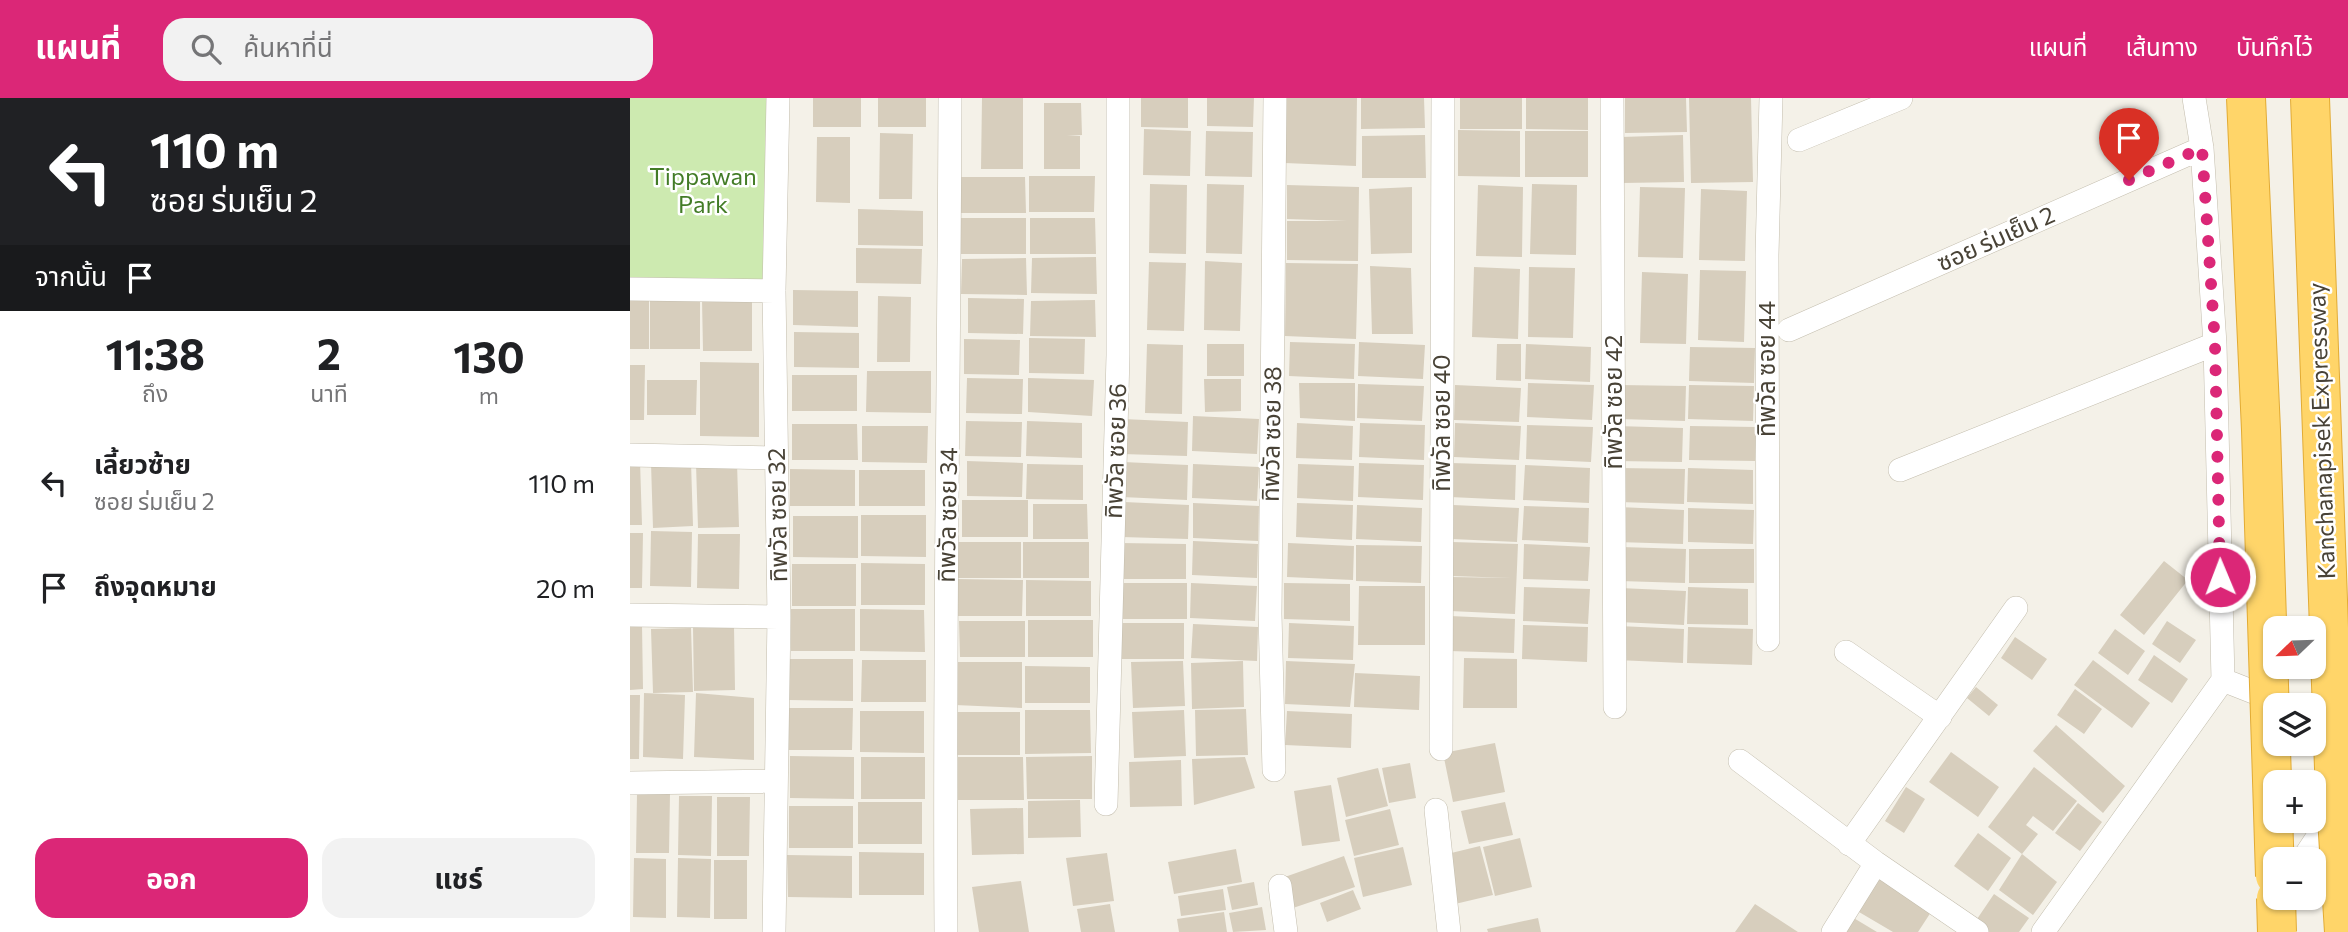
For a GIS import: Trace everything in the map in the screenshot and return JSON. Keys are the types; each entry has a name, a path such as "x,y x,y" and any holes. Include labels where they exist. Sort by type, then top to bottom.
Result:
{"highway":[{"path":"2246,98 2261,430 2274,847"},
{"name":"Kanchanapisek Expressway","path":"2310,98 2334,768 2344,932"},
{"path":"2277,910 2277,932"}],"street":[{"name":"ทิพวัล ซอย 32","path":"774,932 779,617 774,291 778,98"},
{"name":"ทิพวัล ซอย 34","path":"946,932 944,712 950,98"},
{"name":"ทิพวัล ซอย 36","path":"1106,804 1118,355 1118,98"},
{"name":"ทิพวัล ซอย 38","path":"1274,770 1270,614 1275,98"},
{"name":"ทิพวัล ซอย 40","path":"1441,748 1443,98"},
{"name":"ทิพวัล ซอย 42","path":"1612,98 1615,706"},
{"name":"ทิพวัล ซอย 44","path":"1768,640 1767,255 1770,98"},
{"path":"1799,140 1900,98"},
{"path":"2043,932 2223,680 2215,344 2202,148 2194,98"},
{"name":"ซอย ร่มเย็น 2","path":"1789,330 2202,148"},
{"path":"630,289 774,291"},
{"path":"1900,470 2215,344"},
{"path":"630,455 778,458"},
{"path":"1849,844 2016,608"},
{"path":"630,615 779,617"},
{"path":"1846,652 1940,717"},
{"path":"2223,680 2263,696"},
{"path":"2326,721 2348,730"},
{"path":"1740,761 1849,844 1978,932"},
{"path":"630,783 775,781"},
{"path":"2311,847 2348,792"},
{"path":"1436,810 1449,932"},
{"path":"1833,932 1876,863"},
{"path":"1280,886 1286,932"},
{"path":"2255,932 2269,910"}],"green space":[{"name":"Tippawan Park","path":"630,98 778,98 774,291 630,284"}],"building":[{"path":"813,98 861,98 861,127 813,127"},
{"path":"878,98 926,98 926,127 878,127"},
{"path":"982,98 1023,98 1023,169 981,169"},
{"path":"1141,98 1188,98 1188,128 1141,127"},
{"path":"1207,98 1254,98 1253,127 1207,126"},
{"path":"1286,98 1357,98 1356,166 1285,163"},
{"path":"1361,98 1424,98 1425,128 1361,129"},
{"path":"1460,98 1522,98 1522,129 1460,129"},
{"path":"1526,98 1588,98 1588,130 1526,129"},
{"path":"1625,98 1686,98 1687,132 1625,133"},
{"path":"1689,98 1751,98 1753,182 1691,183"},
{"path":"1044,103 1081,103 1082,135 1067,136 1080,136 1080,169 1044,169"},
{"path":"1144,129 1191,131 1190,176 1143,175"},
{"path":"1458,130 1520,131 1520,177 1458,176"},
{"path":"1206,131 1253,132 1252,177 1205,176"},
{"path":"1525,131 1588,131 1588,177 1525,177"},
{"path":"880,133 913,134 912,199 879,199"},
{"path":"1425,135 1426,178 1362,178 1362,136"},
{"path":"1683,135 1684,182 1622,183 1621,137"},
{"path":"817,137 850,137 850,203 816,202"},
{"path":"1029,176 1095,176 1094,212 1029,212"},
{"path":"960,177 1025,177 1026,213 960,213"},
{"path":"1150,184 1187,185 1186,254 1149,253"},
{"path":"1207,184 1244,185 1242,254 1206,253"},
{"path":"1532,184 1577,185 1576,255 1530,254"},
{"path":"1287,185 1359,187 1358,261 1287,260 1287,221 1347,221 1287,219"},
{"path":"1478,185 1523,187 1522,257 1476,256"},
{"path":"1412,187 1412,253 1371,254 1369,189"},
{"path":"1640,187 1685,188 1683,258 1638,257"},
{"path":"1701,189 1747,191 1745,261 1699,260"},
{"path":"858,209 923,211 923,246 858,245"},
{"path":"961,218 1026,218 1026,254 961,254"},
{"path":"1030,218 1095,218 1096,254 1030,254"},
{"path":"856,248 922,249 921,284 856,283"},
{"path":"1096,257 1097,294 1031,293 1032,258"},
{"path":"1026,258 1027,295 961,294 962,259"},
{"path":"1205,261 1242,263 1240,331 1204,330"},
{"path":"1149,262 1186,263 1184,331 1147,330"},
{"path":"1286,263 1358,264 1356,339 1285,336"},
{"path":"1370,266 1411,268 1413,334 1372,334"},
{"path":"1474,267 1520,269 1518,339 1472,337"},
{"path":"1529,267 1575,268 1573,338 1528,337"},
{"path":"1700,270 1746,271 1744,342 1698,340"},
{"path":"1642,272 1688,274 1686,344 1640,343"},
{"path":"793,290 858,291 858,327 793,325"},
{"path":"878,296 911,297 910,362 877,362"},
{"path":"630,297 649,297 649,349 630,349"},
{"path":"650,297 700,297 700,349 650,349"},
{"path":"968,298 1024,299 1023,334 968,333"},
{"path":"702,299 752,299 752,351 703,351"},
{"path":"1095,300 1096,337 1030,336 1031,301"},
{"path":"794,332 859,333 859,368 794,367"},
{"path":"1029,338 1085,339 1084,374 1029,373"},
{"path":"964,339 1020,340 1019,375 964,374"},
{"path":"1290,342 1355,344 1354,379 1289,376"},
{"path":"1359,342 1425,345 1423,379 1358,376"},
{"path":"1147,344 1183,345 1182,414 1145,413"},
{"path":"1207,344 1244,344 1244,376 1207,376"},
{"path":"1497,344 1521,344 1521,381 1496,380"},
{"path":"1526,344 1591,347 1590,382 1525,379"},
{"path":"1690,347 1755,348 1754,383 1689,381"},
{"path":"700,362 759,363 759,437 700,436"},
{"path":"630,365 645,365 644,420 630,420"},
{"path":"867,371 931,371 931,413 866,412"},
{"path":"792,375 857,375 857,411 792,411"},
{"path":"967,378 1023,379 1022,414 966,413"},
{"path":"1028,378 1094,380 1092,416 1028,412"},
{"path":"1204,379 1241,379 1241,411 1205,412"},
{"path":"647,380 697,380 696,415 647,415"},
{"path":"1299,383 1355,383 1355,421 1300,418"},
{"path":"1528,383 1594,385 1592,420 1527,417"},
{"path":"1358,384 1424,386 1422,421 1357,418"},
{"path":"1455,385 1521,388 1519,422 1454,420"},
{"path":"1620,385 1686,386 1685,421 1620,419"},
{"path":"1689,385 1754,386 1753,421 1688,419"},
{"path":"1193,416 1259,419 1257,454 1192,451"},
{"path":"1123,419 1188,422 1187,456 1122,454"},
{"path":"966,421 1022,422 1021,457 965,456"},
{"path":"1027,421 1082,423 1082,458 1026,456"},
{"path":"1297,423 1353,426 1352,460 1296,458"},
{"path":"1360,423 1425,425 1424,460 1359,457"},
{"path":"1455,423 1521,426 1519,460 1454,457"},
{"path":"792,424 857,424 858,460 792,460"},
{"path":"1527,425 1593,427 1591,462 1526,459"},
{"path":"862,426 928,426 927,463 862,462"},
{"path":"1617,426 1683,428 1682,462 1616,461"},
{"path":"1690,426 1756,427 1755,461 1689,460"},
{"path":"630,461 640,461 642,525 630,525"},
{"path":"967,461 1023,463 1022,497 967,496"},
{"path":"691,462 693,526 653,528 651,463"},
{"path":"1123,462 1188,465 1187,500 1122,497"},
{"path":"737,463 739,527 698,528 696,464"},
{"path":"1359,463 1424,465 1423,500 1358,497"},
{"path":"1451,463 1516,465 1515,500 1450,497"},
{"path":"1027,464 1083,465 1083,500 1026,499"},
{"path":"1193,464 1259,467 1257,501 1192,498"},
{"path":"1298,464 1354,466 1353,501 1297,498"},
{"path":"1525,465 1590,468 1589,503 1523,500"},
{"path":"1619,468 1685,469 1684,504 1619,502"},
{"path":"1688,468 1753,470 1753,504 1687,502"},
{"path":"790,469 855,470 855,506 790,506"},
{"path":"859,470 925,470 925,506 859,506"},
{"path":"962,500 1028,500 1028,537 962,537"},
{"path":"1124,502 1189,505 1188,539 1122,537"},
{"path":"1193,503 1259,506 1258,541 1193,538"},
{"path":"1297,503 1353,505 1352,540 1296,537"},
{"path":"1033,504 1087,504 1088,539 1033,539"},
{"path":"1357,505 1422,508 1421,542 1356,539"},
{"path":"1453,505 1519,508 1517,542 1452,539"},
{"path":"1524,506 1589,508 1588,543 1522,540"},
{"path":"1619,507 1684,510 1683,544 1617,542"},
{"path":"1688,508 1754,510 1753,544 1688,542"},
{"path":"861,515 926,515 926,557 861,556"},
{"path":"793,516 858,516 858,558 793,557"},
{"path":"651,531 692,532 691,587 650,586"},
{"path":"630,533 643,533 642,588 630,588"},
{"path":"698,534 740,534 739,589 697,588"},
{"path":"1193,541 1258,544 1257,578 1192,575"},
{"path":"955,542 1021,542 1021,578 955,578"},
{"path":"1023,542 1089,542 1089,578 1023,578"},
{"path":"1452,542 1518,544 1515,614 1450,611 1451,577 1512,578 1451,576"},
{"path":"1120,543 1186,544 1186,579 1121,579"},
{"path":"1288,543 1354,546 1353,580 1287,577"},
{"path":"1524,544 1590,547 1588,581 1523,579"},
{"path":"1356,545 1422,546 1421,583 1356,581"},
{"path":"1621,547 1686,549 1685,583 1620,581"},
{"path":"1689,549 1754,549 1754,583 1689,583"},
{"path":"2164,561 2188,580 2144,635 2120,615"},
{"path":"861,563 925,564 925,605 861,605"},
{"path":"792,564 856,564 856,606 792,606"},
{"path":"957,579 1023,580 1022,616 957,616"},
{"path":"1026,580 1091,581 1091,616 1026,616"},
{"path":"1122,583 1187,583 1187,619 1121,619"},
{"path":"1191,583 1257,586 1255,621 1190,618"},
{"path":"1284,583 1350,584 1350,621 1284,619"},
{"path":"1359,586 1425,586 1425,645 1358,645"},
{"path":"1524,587 1590,589 1588,624 1523,621"},
{"path":"1688,587 1748,589 1748,625 1687,624"},
{"path":"1620,588 1686,591 1684,625 1619,622"},
{"path":"791,609 855,609 855,651 791,651"},
{"path":"860,609 924,610 925,652 860,651"},
{"path":"1450,616 1515,619 1514,653 1449,651"},
{"path":"1028,620 1093,620 1093,657 1028,657"},
{"path":"959,621 1025,621 1025,657 960,657"},
{"path":"2167,621 2196,640 2180,663 2152,644"},
{"path":"1118,623 1184,623 1184,659 1118,659"},
{"path":"1289,623 1354,626 1353,660 1288,658"},
{"path":"1193,624 1258,627 1257,661 1191,658"},
{"path":"642,625 643,689 630,690 630,626"},
{"path":"1523,625 1588,627 1587,662 1522,659"},
{"path":"734,626 735,690 694,691 693,627"},
{"path":"1619,626 1684,629 1683,663 1617,660"},
{"path":"1688,627 1753,629 1752,665 1687,663"},
{"path":"691,628 693,692 653,693 651,629"},
{"path":"2115,629 2145,651 2128,675 2098,653"},
{"path":"2015,637 2047,659 2032,680 2001,658"},
{"path":"2154,655 2188,679 2172,703 2138,680"},
{"path":"1464,658 1517,659 1517,708 1463,708"},
{"path":"789,659 853,659 853,701 788,700"},
{"path":"862,660 926,660 926,702 861,702"},
{"path":"2093,660 2150,703 2132,728 2074,685"},
{"path":"1183,661 1185,706 1133,708 1131,662"},
{"path":"1243,661 1244,707 1192,709 1191,663"},
{"path":"1286,661 1355,664 1350,707 1285,704"},
{"path":"956,662 1022,662 1022,708 955,705"},
{"path":"1025,666 1090,667 1090,703 1025,703"},
{"path":"1355,673 1420,676 1419,710 1354,707"},
{"path":"1976,687 1998,705 1989,716 1967,698"},
{"path":"2075,689 2102,709 2084,734 2057,715"},
{"path":"644,693 685,695 683,759 643,757"},
{"path":"696,693 754,698 754,760 694,757"},
{"path":"630,695 640,695 639,759 630,759"},
{"path":"788,708 853,708 852,750 788,750"},
{"path":"1246,709 1248,755 1196,756 1195,710"},
{"path":"1025,710 1090,710 1091,753 1025,754"},
{"path":"1184,710 1186,756 1134,758 1132,712"},
{"path":"860,711 924,711 924,753 860,752"},
{"path":"1287,711 1352,714 1351,748 1285,745"},
{"path":"955,712 1020,712 1020,755 955,755"},
{"path":"2056,725 2125,786 2103,813 2033,751"},
{"path":"1495,743 1505,792 1453,802 1443,753"},
{"path":"1951,752 1999,787 1978,817 1929,782"},
{"path":"790,756 854,757 854,799 790,798"},
{"path":"1092,756 1092,799 1027,799 1026,757"},
{"path":"861,757 925,757 925,799 861,799"},
{"path":"958,757 1023,757 1024,800 958,800"},
{"path":"1245,757 1255,788 1194,805 1192,759"},
{"path":"1181,760 1182,806 1130,807 1129,762"},
{"path":"1410,763 1416,798 1389,803 1382,768"},
{"path":"2034,767 2077,801 2053,831 2033,816 2026,825 2038,834 2022,854 1988,827"},
{"path":"1378,768 1388,806 1346,817 1337,778"},
{"path":"1331,785 1340,841 1302,846 1294,791"},
{"path":"1906,787 1925,799 1904,833 1885,821"},
{"path":"637,794 670,794 669,853 636,853"},
{"path":"679,796 712,796 711,856 678,855"},
{"path":"717,797 750,797 749,856 717,856"},
{"path":"1080,800 1081,837 1028,838 1028,801"},
{"path":"858,802 922,802 922,844 858,844"},
{"path":"1505,802 1513,835 1469,844 1461,811"},
{"path":"2078,803 2102,822 2080,851 2055,833"},
{"path":"789,806 853,806 853,848 789,848"},
{"path":"1023,808 1024,854 972,855 970,809"},
{"path":"1390,809 1399,845 1354,856 1345,820"},
{"path":"1978,833 2011,858 1988,891 1954,866"},
{"path":"1520,838 1532,887 1495,896 1483,847"},
{"path":"1480,846 1493,895 1455,904 1443,855"},
{"path":"1403,847 1412,885 1363,897 1354,858"},
{"path":"1236,849 1242,882 1174,894 1168,862"},
{"path":"859,852 924,853 924,895 859,895"},
{"path":"1107,853 1114,901 1073,906 1066,858"},
{"path":"2022,854 2057,882 2033,915 1999,890"},
{"path":"787,855 852,856 852,898 788,897"},
{"path":"1344,856 1355,887 1293,908 1282,878"},
{"path":"634,858 666,859 666,918 633,917"},
{"path":"678,858 711,859 710,918 677,917"},
{"path":"714,860 747,860 747,919 714,919"},
{"path":"1881,867 1933,909 1918,932 1893,932 1859,912"},
{"path":"1021,881 1029,932 979,932 972,887"},
{"path":"1254,882 1258,905 1232,910 1227,887"},
{"path":"1223,889 1226,910 1181,916 1178,896"},
{"path":"1353,890 1361,909 1327,922 1320,903"},
{"path":"1994,894 2029,918 2019,932 1989,932 1975,922"},
{"path":"1110,904 1115,932 1081,932 1077,909"},
{"path":"1755,904 1798,932 1735,932"},
{"path":"1262,907 1266,930 1233,932 1229,913"},
{"path":"1224,912 1227,932 1179,932 1177,919"},
{"path":"1852,917 1877,932 1842,932"},
{"path":"1538,918 1541,932 1488,932 1487,929"}],"route":[{"path":"2129,180 2202,148 2215,344 2220,577"}]}
